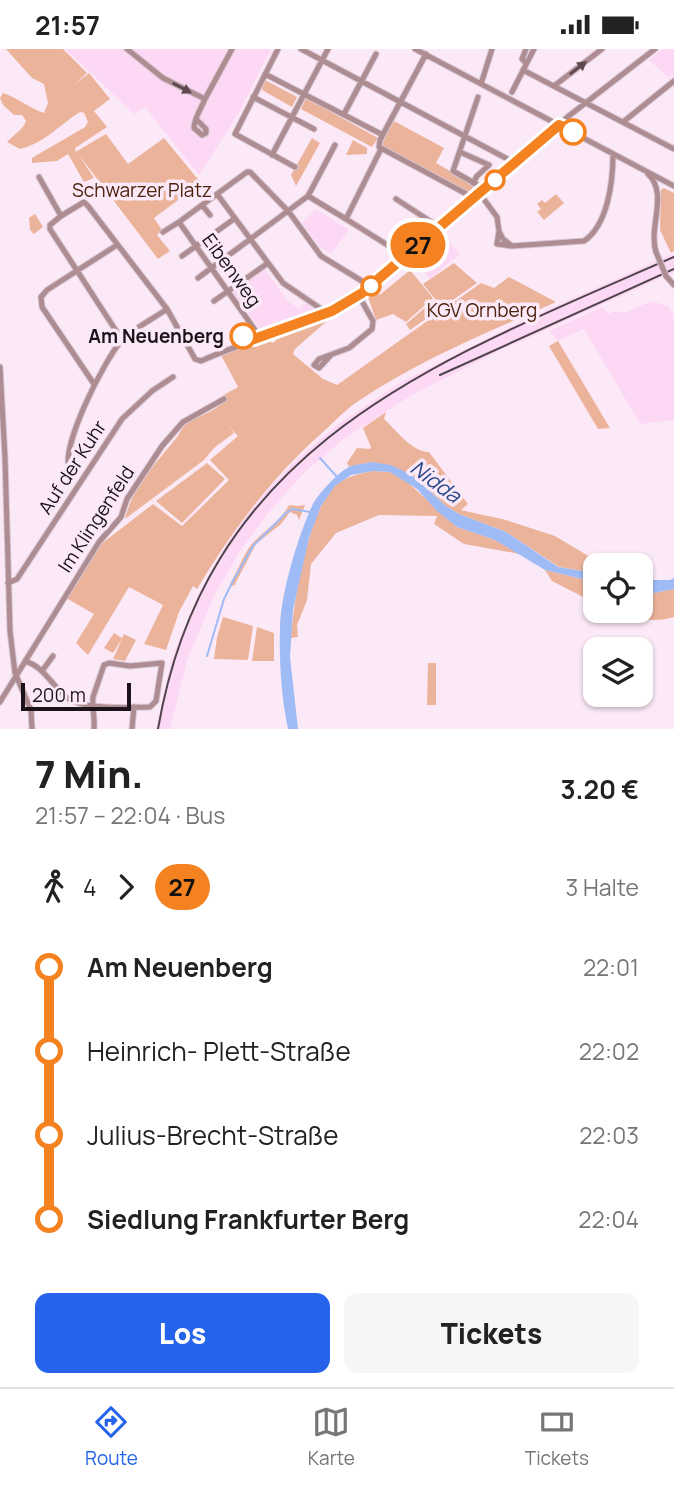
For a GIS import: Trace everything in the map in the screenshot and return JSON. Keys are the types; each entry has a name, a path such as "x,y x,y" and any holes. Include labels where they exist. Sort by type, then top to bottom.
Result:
{"street":[{"path":"127,49 180,88 205,99"},
{"path":"196,119 233,49"},
{"path":"278,49 234,134 295,167"},
{"path":"301,49 515,163"},
{"path":"272,155 328,49"},
{"path":"415,49 671,184"},
{"path":"481,84 492,49"},
{"path":"526,49 522,59 526,63"},
{"path":"512,92 534,49"},
{"path":"554,86 602,49"},
{"path":"122,340 50,229 50,225 61,216 84,202 167,309 195,359 201,361 329,312 359,296 570,115 655,49"},
{"path":"344,114 376,54"},
{"path":"426,54 378,145 474,198"},
{"path":"523,70 674,149"},
{"path":"265,74 344,114 381,138"},
{"path":"623,122 674,81"},
{"path":"253,97 314,129"},
{"path":"478,97 453,171 482,192 497,217 499,231 496,244 512,246 584,241 593,235 611,184 613,154"},
{"path":"570,115 568,123 573,132"},
{"path":"198,278 308,196 335,145"},
{"path":"346,219 381,149"},
{"path":"460,152 489,165 473,183"},
{"name":"Eibenweg","path":"163,232 249,171 289,212"},
{"path":"646,172 657,188 653,237 656,252 666,276 674,285"},
{"path":"39,177 61,216"},
{"path":"657,188 671,184"},
{"path":"217,194 283,283 329,312"},
{"path":"308,196 405,256"},
{"path":"396,199 439,227"},
{"name":"Eibenweg","path":"202,205 210,215"},
{"path":"289,212 321,256 370,286"},
{"path":"182,256 234,219"},
{"name":"Eibenweg","path":"179,222 260,337"},
{"path":"94,384 41,303 41,297 44,292 117,245"},
{"path":"214,301 268,263"},
{"path":"331,355 349,348 372,328 373,321 359,296"},
{"path":"71,472 67,464 80,417 94,384 122,340 167,309"},
{"path":"0,367 9,613 16,676 31,710 32,729"},
{"name":"Auf der Kuhr","path":"8,583 17,579 122,419 152,391 173,377"},
{"name":"Im Klingenfeld","path":"0,702 99,542 121,517 127,499 162,446 183,422 224,399"},
{"path":"1,616 9,613"},
{"path":"42,671 53,656"},
{"path":"25,661 42,671 67,698 76,703 93,706 134,707 150,707 156,701 162,663 130,666 106,664 93,697 93,706 94,729"},
{"path":"132,729 134,707"}],"shaded area":[{"path":"65,49 271,49 239,113 199,175 145,107 134,114"},
{"path":"663,49 674,49 674,79 672,76 669,78 649,60"},
{"path":"316,209 349,230 331,254 319,246 302,223"},
{"path":"445,236 460,254 430,279 415,261"},
{"path":"674,253 674,272 499,351 410,396 345,438 305,472 270,511 240,551 214,596 187,661 170,729 156,729 172,657 201,589 228,542 257,501 294,462 337,425 401,382 520,322"},
{"path":"264,268 287,300 299,309 305,303 318,311 262,332 232,291"},
{"path":"651,301 669,306 674,315 674,420 640,424 584,329 558,341 549,331 602,307 609,314 614,311 625,313"}],"green space":[{"name":"Schwarzer Platz","path":"6,49 63,49 87,73 74,85 89,73 110,99 94,111 107,127 75,148 76,151 72,154 106,134 128,164 164,138 201,183 154,218 162,230 157,235 170,251 158,259 79,155 94,178 84,182 68,154 57,161 32,163 32,158 85,127 88,122 84,113 80,112 29,146 20,149 7,142 26,121 22,115 14,115 3,105 0,98 3,93 44,113 48,103 44,84 32,78"},
{"path":"265,80 297,97 292,107 262,90"},
{"path":"306,98 378,138 372,147 301,109"},
{"path":"394,121 444,148 436,163 478,187 470,193 385,149 382,143"},
{"path":"312,138 320,143 296,186 291,175"},
{"path":"353,140 367,148 367,154 346,155"},
{"path":"664,188 674,193 674,251 671,253 660,230 661,190"},
{"path":"556,194 564,203 544,220 537,212 541,209 537,204 542,200 545,203"},
{"path":"35,214 43,227 34,234 30,230 29,218"},
{"path":"454,263 477,283 410,330 406,324 435,299 423,284"},
{"path":"410,270 433,298 406,322 393,314 376,320 368,297 381,294"},
{"name":"KGV Ornberg","path":"509,277 556,302 431,359 383,385 346,411 270,486 224,546 197,589 193,586 179,612 166,650 144,644 163,605 129,587 88,655 76,643 94,614 66,598 96,548 153,504 182,526 229,480 210,460 238,436 227,425 234,433 214,448 204,460 125,519 139,485 185,425 214,409 223,402 222,396 238,387 221,355 269,338 272,343 276,341 273,335 325,317 327,321 295,349 293,354 323,379 337,385 481,283 494,288"},
{"path":"558,341 610,428 598,429 549,346"},
{"path":"386,412 384,419 405,440 416,448 429,452 468,504 461,510 506,520 555,536 583,553 583,571 559,567 506,532 459,514 446,506 412,475 371,462 349,467 347,463 357,448 371,447 363,428"},
{"path":"207,463 225,479 182,523 156,501"},
{"path":"373,471 390,472 404,479 457,527 495,540 520,554 464,544 434,524 437,516 379,515 336,533 311,564 307,600 297,625 298,637 291,638 304,558 325,499 343,480"},
{"path":"289,505 305,505 299,520 297,515 290,512 281,524 256,544 234,586 230,584 251,545"},
{"path":"545,570 583,579 583,597 552,581"},
{"path":"674,589 674,617 653,620 654,593"},
{"path":"223,617 253,626 248,660 214,659"},
{"path":"257,627 274,633 274,661 252,661"},
{"path":"114,633 122,638 124,634 136,640 125,661 113,659 122,639 113,653 104,648"},
{"path":"428,663 436,663 436,705 427,705"}],"water":[{"path":"371,462 391,465 412,475 446,506 459,514 506,532 558,567 583,571 583,579 545,570 495,540 457,527 437,511 417,489 390,472 373,471 351,475 335,486 321,506 309,538 293,610 290,657 298,729 288,729 280,652 281,613 287,581 312,506 334,479 354,465"},
{"path":"674,578 674,589 653,593 653,580"}],"waterway":[{"path":"320,458 338,478"},
{"path":"207,656 224,599 253,546 292,509 310,512"}],"railway":[{"path":"158,729 185,631 226,549 281,481 346,424 420,376 501,334 674,257"},
{"path":"440,375 674,269"}],"bus line":[{"name":"27","path":"243,336 254,339 345,305 559,125 573,132"}],"place":[{"name":"Am Neuenberg","path":"243,336"}],"water label":[{"name":"Nidda","path":"436,481"}]}
